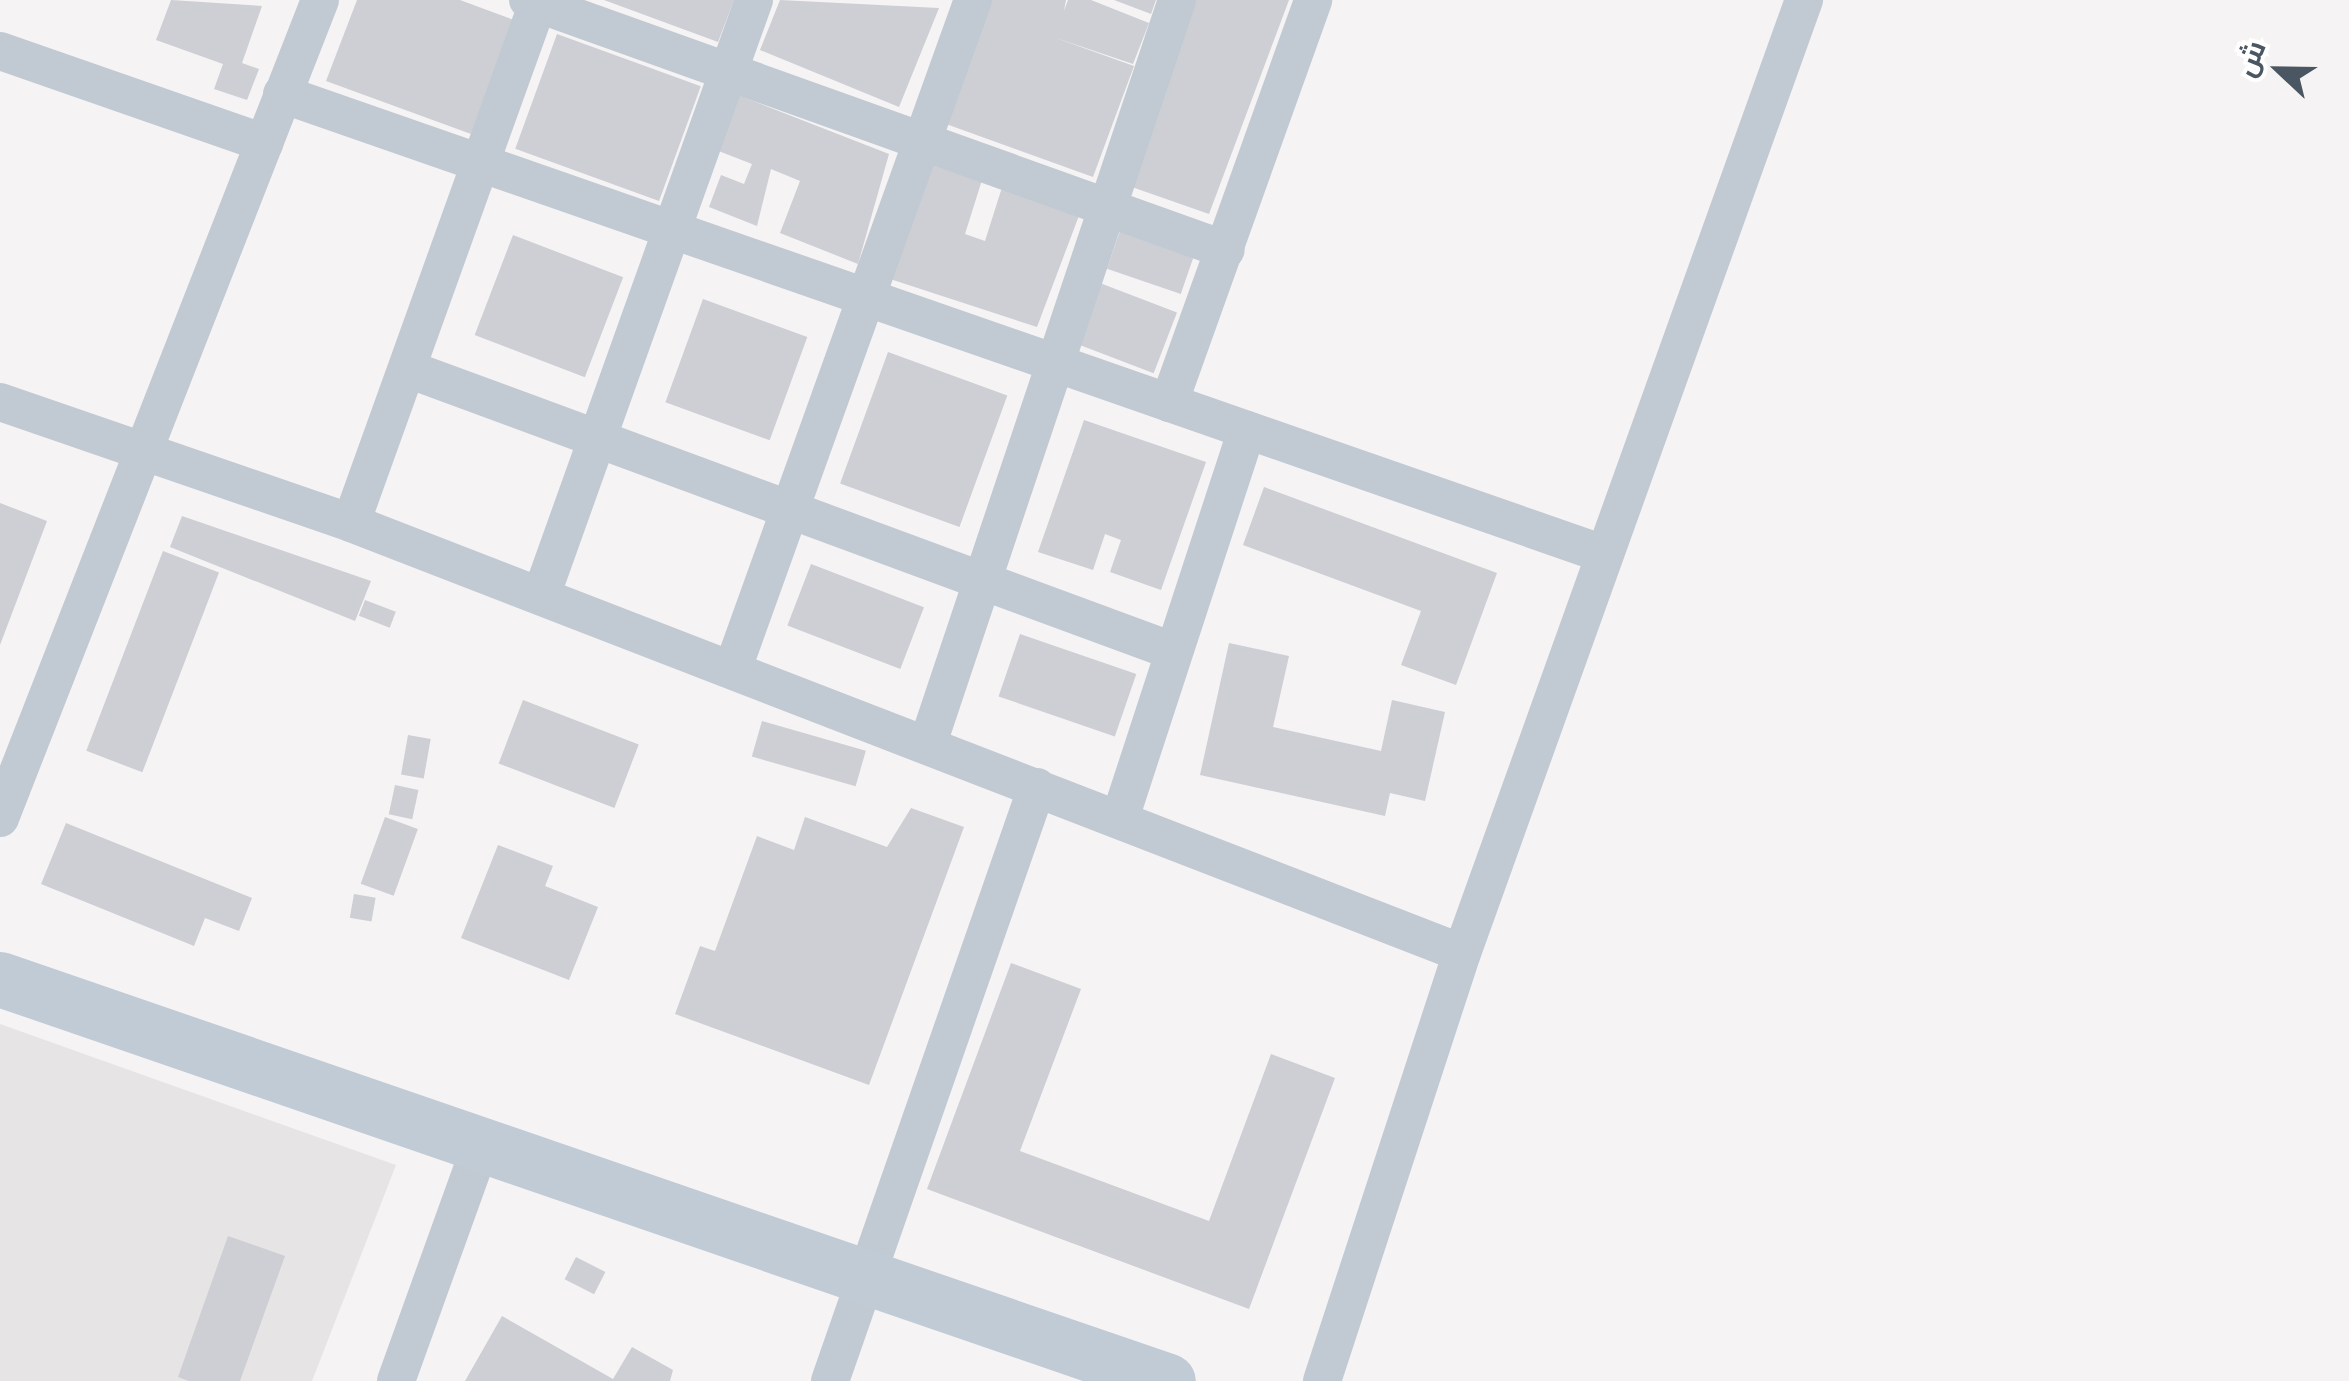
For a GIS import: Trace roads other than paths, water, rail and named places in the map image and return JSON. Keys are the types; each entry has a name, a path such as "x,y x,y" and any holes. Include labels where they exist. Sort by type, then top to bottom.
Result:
{"main road":[{"path":"0,979 1168,1381"}],"street":[{"path":"0,818 320,0"},
{"path":"541,596 601,444 670,229 754,0"},
{"path":"734,668 795,510 864,296 926,139 973,0"},
{"path":"928,744 1050,361 1177,0"},
{"path":"1170,403 1313,0"},
{"path":"1322,1381 1462,953 1804,0"},
{"path":"351,523 535,1 1226,250"},
{"path":"0,51 264,142"},
{"path":"282,94 1604,554"},
{"path":"408,369 601,444 795,510 1173,651"},
{"path":"0,402 351,523 1037,787 1121,815 1462,953"},
{"path":"1121,815 1248,430"},
{"path":"830,1381 1037,787"},
{"path":"396,1381 481,1146"}]}
